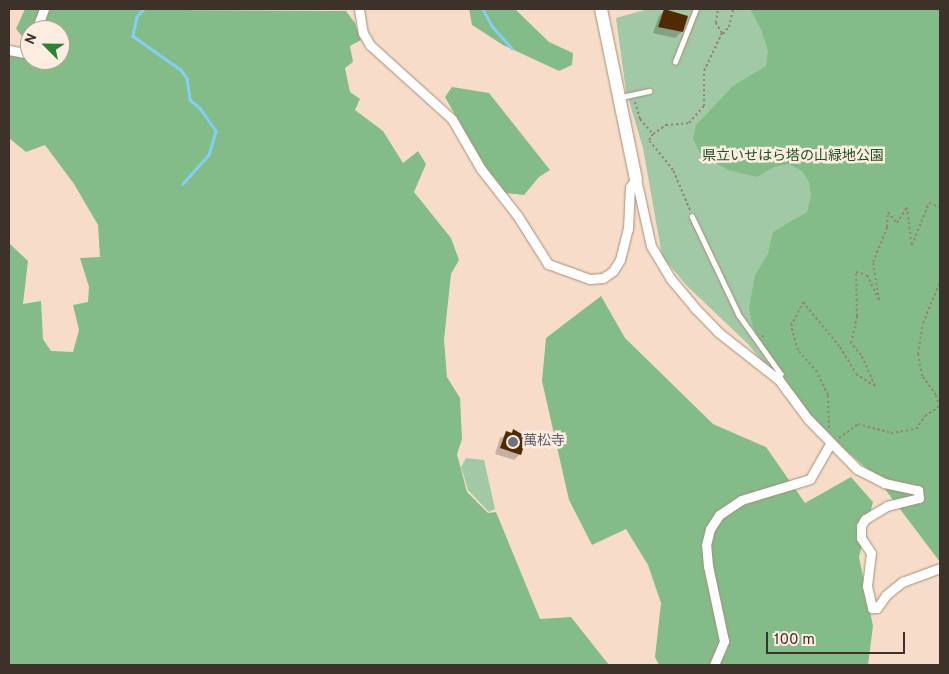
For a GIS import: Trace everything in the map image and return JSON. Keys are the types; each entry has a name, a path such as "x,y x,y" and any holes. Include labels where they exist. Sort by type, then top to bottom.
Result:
{"street":[{"path":"359,9 363,34 370,45 452,119 481,169 517,215 548,264 590,279 603,278 613,271 620,260 628,229 630,187 636,179"},
{"path":"601,9 651,246 670,278 718,332 780,380 830,444 857,469 884,483 918,490 921,494 914,501 887,506 874,512 862,526 861,538 871,553 867,586 872,608 878,608 886,595 902,582 940,568"},
{"path":"714,665 724,641 708,566 706,545 710,529 719,515 742,500 810,479 830,444"}],"lane":[{"path":"674,62 696,9"},
{"path":"619,98 649,91"},
{"path":"692,216 739,315 782,374 780,380"}],"path":[{"path":"718,9 716,24 721,36"},
{"path":"692,216 673,170 649,140 653,134 666,125 689,124 700,112 706,98 704,71 721,36 729,27 733,9"},
{"path":"636,104 640,120 653,134"},
{"path":"830,444 828,395 817,372 798,350 791,326 804,302 840,347 856,374 875,386 861,356 851,343 857,316 856,272 867,275 879,300 873,262 887,227 888,212 897,223 907,207 912,245 928,203 940,207"},
{"path":"830,444 858,424 891,433 916,430 925,416 939,408 936,395 922,376 918,354 923,323 940,282"}],"green space":[{"path":"25,9 346,11 355,23 361,40 350,46 353,62 345,68 350,92 360,99 355,110 383,131 403,163 418,151 426,164 414,192 451,238 459,260 451,274 444,340 447,377 460,398 462,439 457,454 467,492 488,513 496,512 540,619 571,617 609,665 9,665 9,243 28,261 23,304 41,301 43,339 51,351 73,352 79,330 73,305 88,302 89,287 80,258 100,257 98,225 74,184 45,145 26,152 9,138 9,52 20,53 20,70 70,70 70,20 20,20"},
{"path":"469,9 515,9 549,42 573,53 572,65 559,71 503,45 472,25"},
{"name":"県立いせはら塔の山緑地公園","path":"648,9 940,9 940,464 857,456 830,444 748,344 686,285 662,256 643,148 626,91 616,18"},
{"name":"県立いせはら塔の山緑地公園","path":"750,9 940,9 940,562 875,476 802,412 770,364 752,324 749,308 755,275 768,254 773,232 807,212 811,195 809,182 802,171 789,164 774,167 757,177 728,170 700,153 693,139 696,125 733,86 766,66 768,51 761,29"},
{"path":"20,20 20,34 16,29"},
{"path":"452,87 489,93 550,170 539,177 524,195 505,193 487,172 445,97"},
{"path":"601,296 625,338 713,424 766,447 805,503 851,477 873,502 859,557 873,626 868,665 659,665 655,657 661,603 648,565 626,529 592,545 569,500 542,381 546,338"},
{"path":"466,458 484,460 495,509 489,512 468,490 461,467"}],"building":[{"path":"664,9 688,16 683,32 658,27"},
{"path":"513,429 527,437 521,455 500,448 506,431 512,433"}],"waterway":[{"path":"144,9 137,17 133,36 181,70 187,78 190,100 200,108 216,131 209,155 183,184"},
{"path":"483,9 492,26 512,48"}],"place":[{"name":"萬松寺","path":"513,442"}]}
